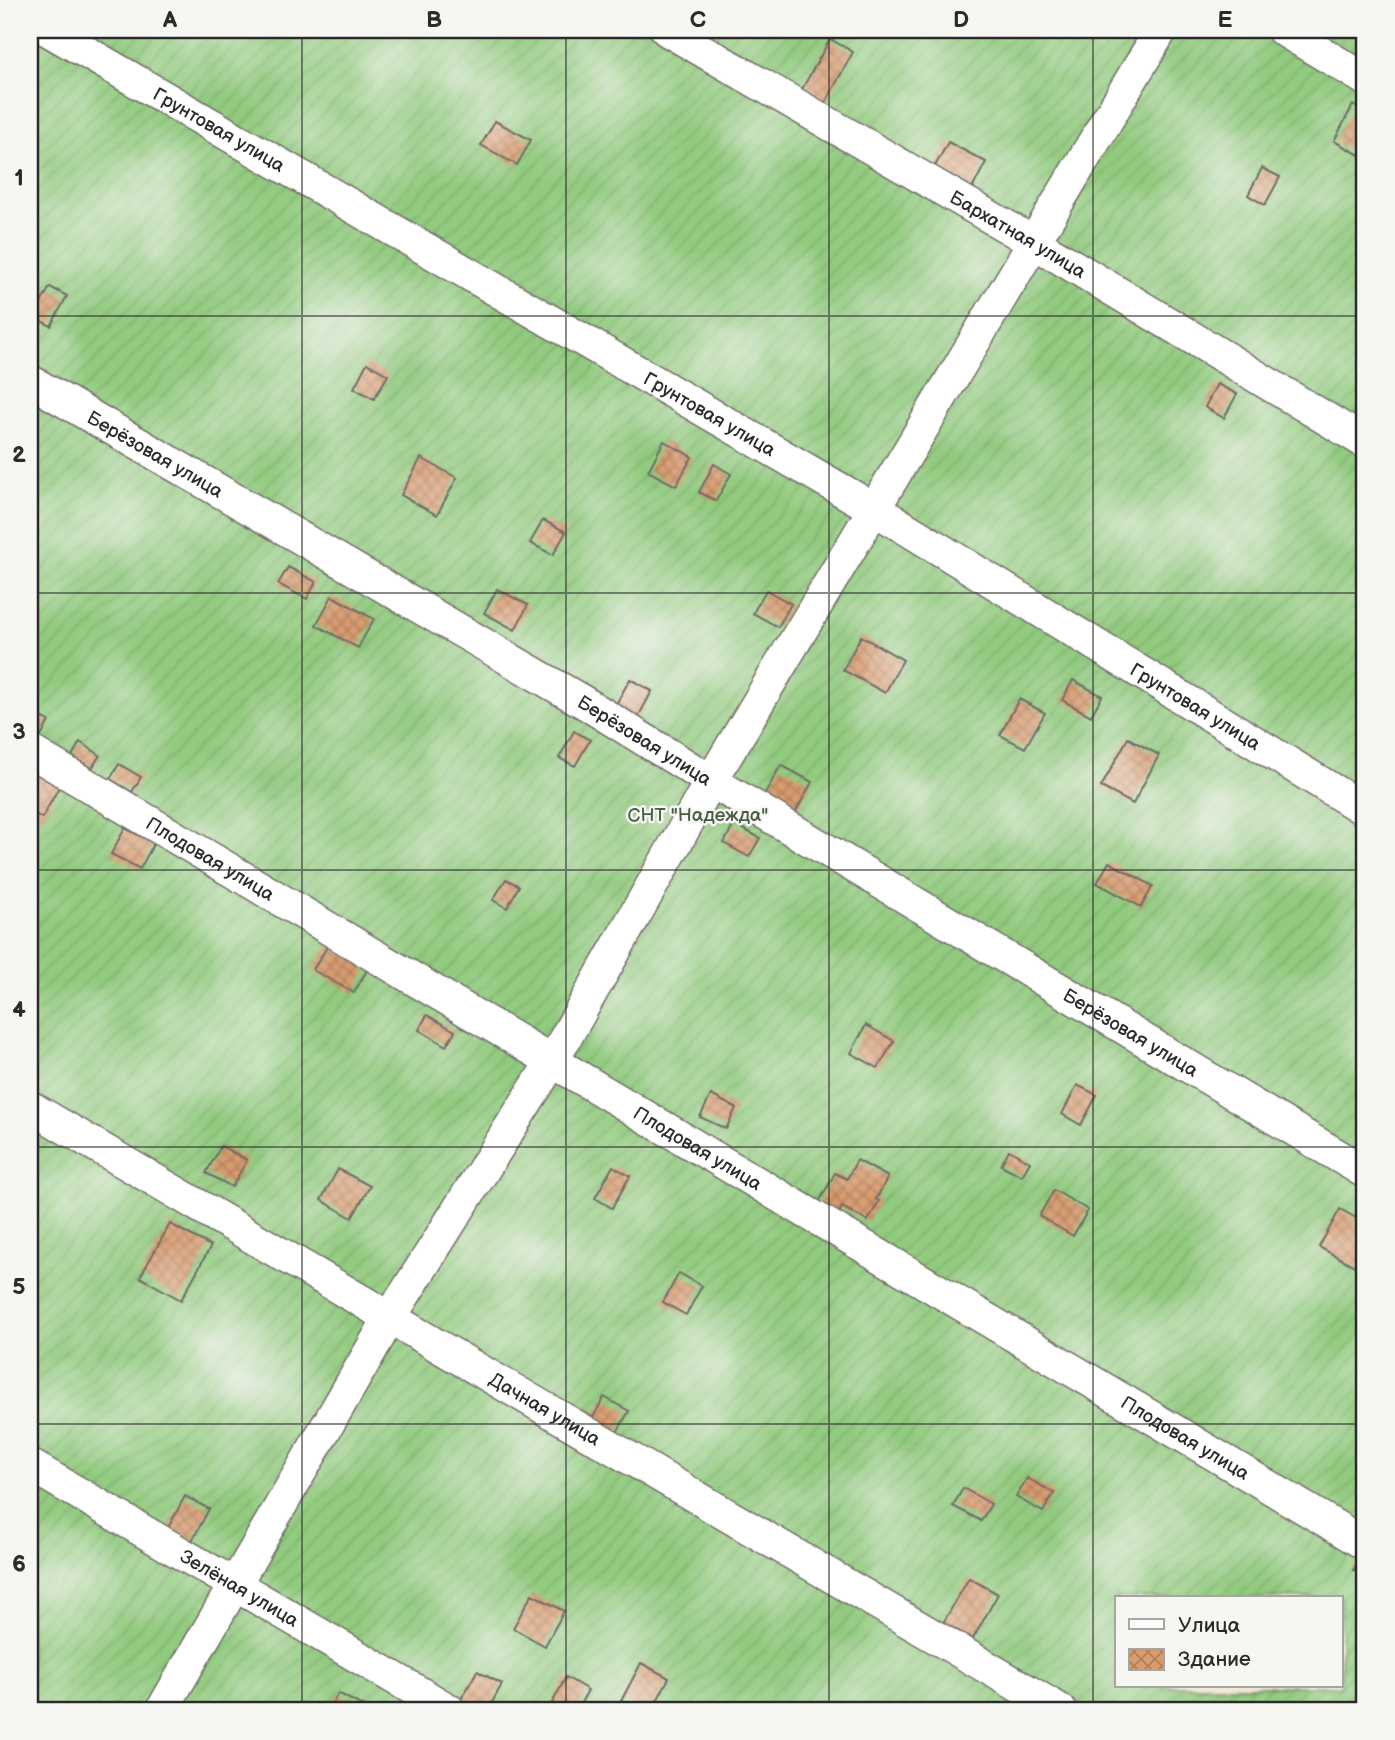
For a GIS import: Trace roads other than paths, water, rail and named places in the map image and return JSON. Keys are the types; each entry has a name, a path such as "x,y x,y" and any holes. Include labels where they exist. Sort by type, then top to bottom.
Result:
{"street":[{"name":"Грунтовая улица","path":"48,30 876,510 1365,810"},
{"name":"Бархатная улица","path":"667,30 1035,243 1365,442"},
{"path":"162,1710 389,1319 553,1060 711,781 876,510 1161,30"},
{"path":"1283,30 1365,79"},
{"name":"Берёзовая улица","path":"30,381 585,703 1365,1172"},
{"name":"Плодовая улица","path":"30,751 1365,1544"},
{"name":"Дачная улица","path":"30,1107 1060,1710"},
{"name":"Зелёная улица","path":"30,1465 449,1710"}],"park label":[{"name":"СНТ \"Надежда\"","path":"698,814"}]}
